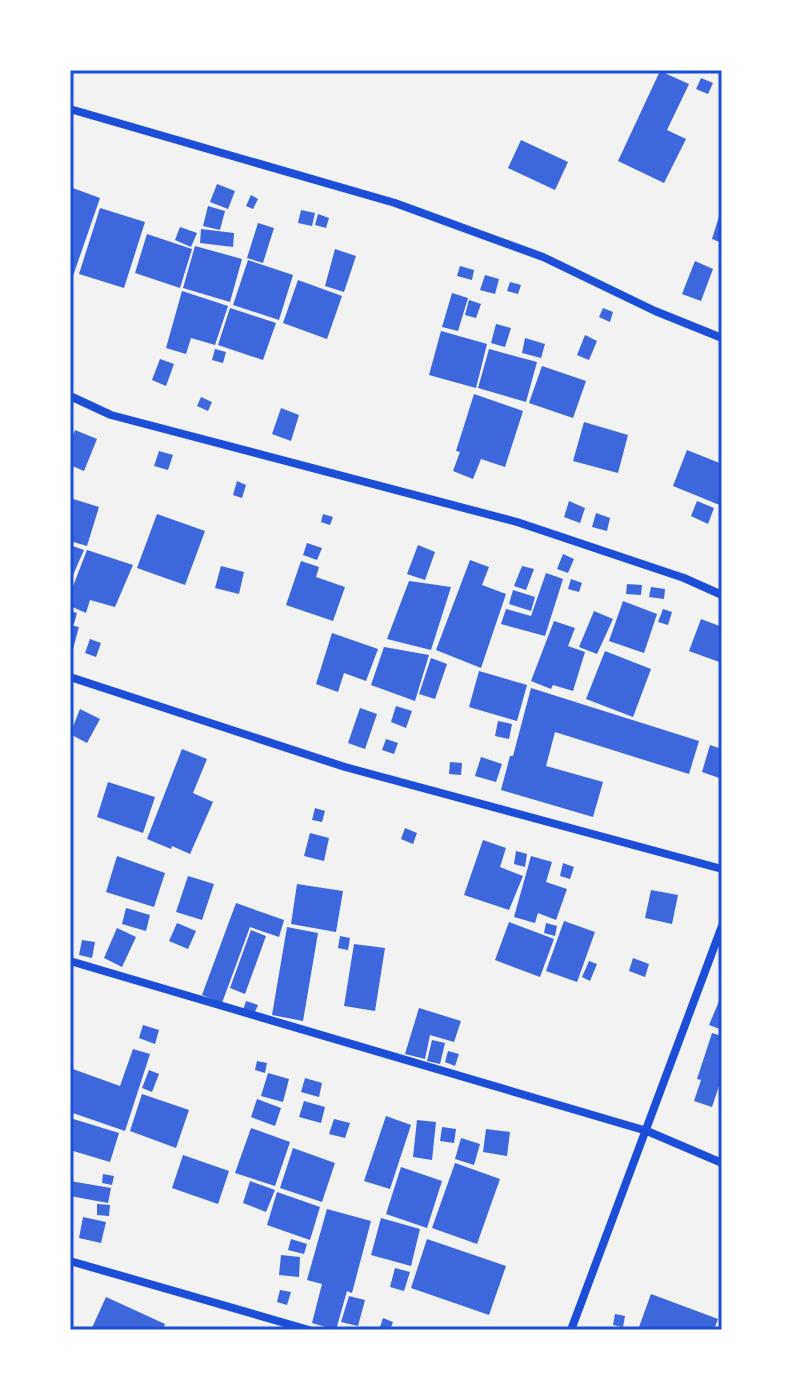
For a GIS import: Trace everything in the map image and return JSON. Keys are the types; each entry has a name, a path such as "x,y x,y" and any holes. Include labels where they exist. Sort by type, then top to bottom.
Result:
{"street":[{"path":"70,109 395,203 543,257 655,311 722,338"},
{"path":"70,396 111,415 517,522 684,578 722,595"},
{"path":"70,677 345,767 722,869"},
{"path":"571,1330 722,926"},
{"path":"70,961 647,1131 722,1163"},
{"path":"70,1261 309,1330"}],"building":[{"path":"660,71 689,84 667,130 686,139 664,183 618,161"},
{"path":"701,78 713,83 708,94 696,89"},
{"path":"521,140 568,162 555,190 508,168"},
{"path":"217,184 235,191 228,209 210,202"},
{"path":"70,187 100,198 73,276 70,275"},
{"path":"251,195 258,199 253,209 246,206"},
{"path":"208,206 225,211 220,230 203,226"},
{"path":"100,208 145,222 124,288 79,274"},
{"path":"301,210 315,213 312,226 298,223"},
{"path":"722,210 722,243 712,239"},
{"path":"318,214 329,218 326,228 315,225"},
{"path":"258,223 274,228 263,263 247,258"},
{"path":"180,227 197,233 191,247 175,240"},
{"path":"201,229 234,233 233,247 200,243"},
{"path":"147,234 192,249 180,288 135,273"},
{"path":"195,246 242,259 230,302 183,288"},
{"path":"335,249 356,256 344,292 325,286"},
{"path":"248,260 293,275 279,320 233,305"},
{"path":"695,261 713,269 701,301 682,294"},
{"path":"460,266 474,270 472,280 457,276"},
{"path":"485,275 499,279 495,294 480,290"},
{"path":"298,280 342,296 327,339 283,323"},
{"path":"510,282 521,285 518,294 507,291"},
{"path":"182,291 228,306 215,345 191,338 186,354 166,348"},
{"path":"452,293 468,298 458,331 442,327"},
{"path":"469,300 481,304 476,318 465,315"},
{"path":"230,308 276,323 263,360 218,345"},
{"path":"603,308 613,312 610,322 599,317"},
{"path":"496,324 511,328 505,347 491,343"},
{"path":"441,331 487,344 476,388 429,375"},
{"path":"585,335 597,341 589,360 577,355"},
{"path":"525,338 545,344 541,358 522,353"},
{"path":"215,349 226,352 223,363 212,360"},
{"path":"489,349 537,362 526,402 478,388"},
{"path":"160,359 174,364 166,386 152,380"},
{"path":"542,366 586,381 573,418 529,403"},
{"path":"474,394 523,411 505,467 481,459 473,479 453,471"},
{"path":"201,397 212,402 208,411 197,406"},
{"path":"281,408 299,415 291,441 272,434"},
{"path":"584,422 628,435 618,473 573,461"},
{"path":"75,430 97,439 84,471 70,465 70,443"},
{"path":"687,450 722,464 722,506 673,486"},
{"path":"159,451 173,455 168,470 154,466"},
{"path":"237,481 246,485 242,498 233,495"},
{"path":"70,498 99,507 87,546 70,541"},
{"path":"569,501 585,508 580,523 564,517"},
{"path":"697,501 714,508 708,524 691,516"},
{"path":"596,513 610,518 607,531 592,527"},
{"path":"157,514 205,531 185,585 137,568"},
{"path":"323,514 333,517 330,525 321,522"},
{"path":"307,543 322,548 317,560 303,555"},
{"path":"70,545 84,550 70,582"},
{"path":"418,545 435,552 425,580 407,574"},
{"path":"87,550 133,565 115,607 90,600 86,613 70,606 70,594"},
{"path":"563,554 574,559 568,573 557,569"},
{"path":"470,560 489,567 482,585 506,594 481,668 436,650"},
{"path":"301,561 319,567 316,577 345,587 333,621 286,605"},
{"path":"221,566 244,572 239,594 215,588"},
{"path":"522,566 534,569 526,590 514,586"},
{"path":"546,573 563,579 545,636 501,624 506,609 531,616"},
{"path":"571,579 582,583 579,592 568,589"},
{"path":"409,581 451,587 431,650 387,639"},
{"path":"627,584 642,585 641,595 626,594"},
{"path":"651,587 665,589 664,599 649,597"},
{"path":"513,590 535,597 531,611 509,604"},
{"path":"623,601 657,614 644,653 609,641"},
{"path":"663,609 672,612 668,625 658,622"},
{"path":"70,611 77,613 74,624 70,622"},
{"path":"594,611 613,619 597,654 579,647"},
{"path":"701,619 722,627 722,663 689,651"},
{"path":"554,621 575,628 568,646 585,652 573,691 553,685 551,689 531,681"},
{"path":"70,625 79,627 73,649 70,648"},
{"path":"332,633 378,649 366,681 344,673 338,692 316,684"},
{"path":"90,639 101,643 96,657 85,653"},
{"path":"384,647 429,655 415,701 371,685"},
{"path":"605,651 651,669 633,717 586,699"},
{"path":"431,658 447,664 435,699 419,694"},
{"path":"479,671 527,685 517,721 469,707"},
{"path":"531,688 699,741 689,774 555,732 546,766 603,782 593,817 501,790"},
{"path":"396,706 412,711 406,728 391,722"},
{"path":"360,708 377,714 365,749 348,743"},
{"path":"80,709 100,719 87,743 70,734"},
{"path":"498,721 512,724 509,739 495,736"},
{"path":"386,739 398,743 394,754 382,750"},
{"path":"710,745 722,749 722,779 702,772"},
{"path":"182,749 207,759 193,793 213,802 190,854 147,839"},
{"path":"481,757 502,764 496,782 475,776"},
{"path":"450,762 462,763 461,775 449,774"},
{"path":"108,782 155,797 143,833 97,817"},
{"path":"315,808 325,811 322,822 312,820"},
{"path":"405,828 417,833 413,844 401,839"},
{"path":"310,833 329,838 324,861 304,856"},
{"path":"483,840 506,848 500,867 523,876 509,910 464,895"},
{"path":"516,851 527,854 525,867 514,864"},
{"path":"117,856 165,873 154,907 106,892"},
{"path":"531,856 552,862 546,882 567,889 556,920 538,913 535,923 514,917"},
{"path":"563,863 574,867 570,879 560,876"},
{"path":"188,876 214,884 202,920 176,912"},
{"path":"297,884 343,891 336,932 291,924"},
{"path":"651,890 678,895 672,924 645,918"},
{"path":"236,903 284,920 279,937 250,927 222,1003 202,995"},
{"path":"126,908 150,915 146,931 122,924"},
{"path":"564,921 595,932 577,982 546,971"},
{"path":"509,922 554,939 540,977 495,960"},
{"path":"177,923 196,931 188,949 169,941"},
{"path":"546,923 557,926 555,936 544,933"},
{"path":"287,927 318,933 303,1021 272,1015"},
{"path":"117,928 136,937 122,967 104,958"},
{"path":"251,930 266,936 245,994 230,988"},
{"path":"340,936 350,938 348,950 338,948"},
{"path":"82,940 95,942 92,958 79,955"},
{"path":"354,944 385,948 375,1011 344,1006"},
{"path":"633,958 649,964 645,977 629,971"},
{"path":"589,961 597,964 590,981 582,977"},
{"path":"722,994 722,1030 709,1025"},
{"path":"246,1001 258,1005 254,1014 243,1010"},
{"path":"419,1008 461,1021 454,1042 430,1035 425,1059 405,1054"},
{"path":"143,1025 159,1030 155,1044 139,1038"},
{"path":"712,1033 722,1036 722,1087 719,1086 712,1107 694,1101 701,1080 697,1079"},
{"path":"432,1040 445,1043 440,1064 427,1061"},
{"path":"133,1049 150,1054 125,1131 70,1112 70,1068 120,1086"},
{"path":"448,1051 459,1054 455,1066 445,1062"},
{"path":"257,1061 267,1063 265,1073 255,1070"},
{"path":"149,1070 159,1074 152,1092 142,1088"},
{"path":"268,1073 289,1079 283,1102 261,1096"},
{"path":"305,1078 322,1083 319,1097 301,1092"},
{"path":"142,1094 189,1110 176,1148 130,1131"},
{"path":"257,1099 281,1108 275,1126 251,1117"},
{"path":"304,1101 325,1107 321,1123 299,1117"},
{"path":"386,1116 411,1125 390,1189 364,1181"},
{"path":"70,1118 119,1133 110,1162 70,1150"},
{"path":"334,1119 350,1123 345,1138 329,1134"},
{"path":"417,1120 436,1122 432,1160 413,1157"},
{"path":"442,1127 456,1129 454,1143 440,1141"},
{"path":"251,1128 290,1142 275,1186 235,1173"},
{"path":"486,1129 510,1132 507,1156 483,1152"},
{"path":"461,1138 480,1144 474,1165 455,1159"},
{"path":"293,1148 335,1163 322,1202 280,1188"},
{"path":"183,1155 229,1171 218,1204 172,1188"},
{"path":"455,1163 500,1179 477,1244 432,1228"},
{"path":"401,1167 442,1181 427,1228 386,1214"},
{"path":"103,1174 114,1176 112,1185 102,1183"},
{"path":"70,1181 111,1188 108,1203 70,1196"},
{"path":"250,1181 275,1190 266,1212 243,1203"},
{"path":"277,1192 320,1207 310,1240 267,1225"},
{"path":"97,1204 110,1205 109,1216 97,1215"},
{"path":"327,1209 371,1221 352,1293 347,1291 336,1330 312,1323 322,1284 307,1280"},
{"path":"83,1217 106,1222 101,1243 79,1238"},
{"path":"381,1218 420,1229 411,1266 371,1255"},
{"path":"291,1239 307,1244 304,1254 288,1250"},
{"path":"427,1239 506,1266 489,1315 411,1288"},
{"path":"281,1255 300,1257 299,1277 279,1275"},
{"path":"395,1268 410,1272 404,1291 390,1287"},
{"path":"280,1290 291,1292 287,1305 277,1302"},
{"path":"651,1294 718,1319 714,1330 647,1330 639,1327"},
{"path":"349,1296 365,1300 358,1326 341,1322"},
{"path":"106,1297 165,1324 163,1330 91,1330"},
{"path":"615,1314 625,1316 623,1327 613,1325"},
{"path":"383,1318 393,1322 390,1330 379,1330"}]}
